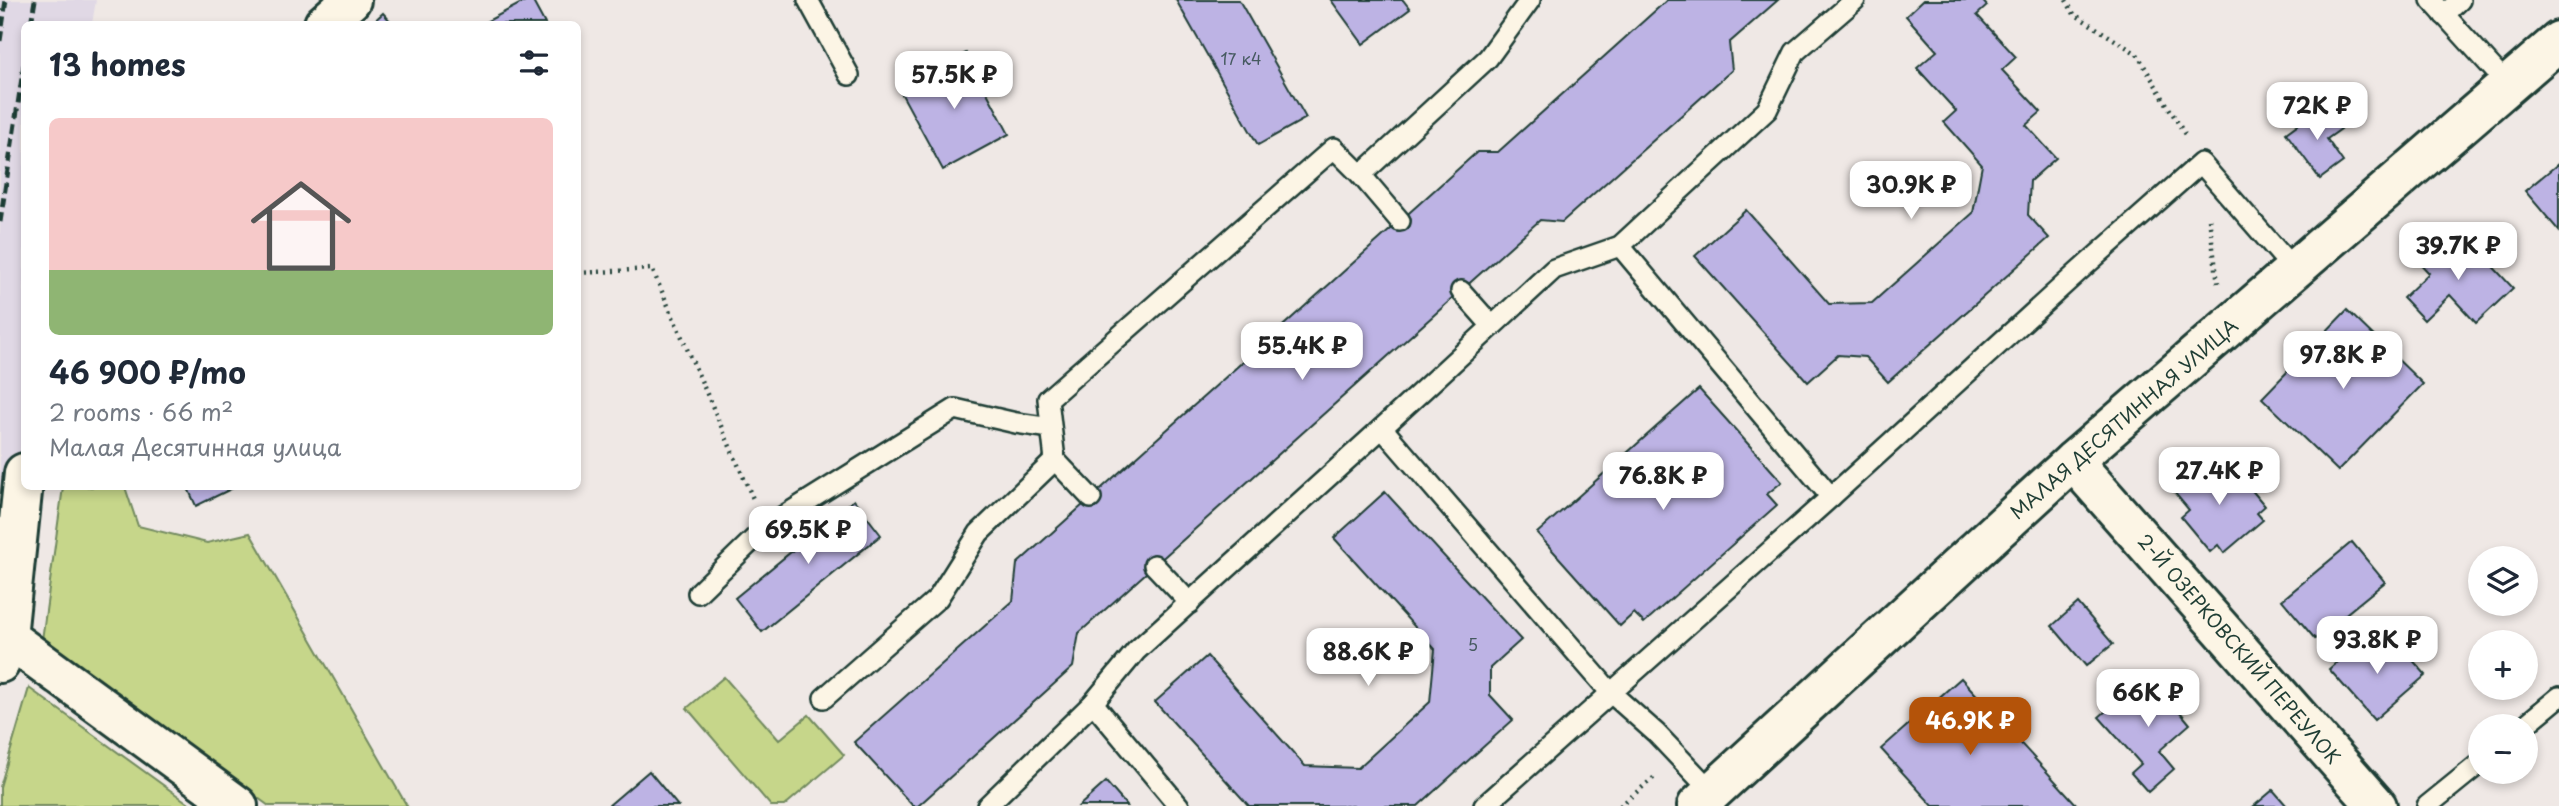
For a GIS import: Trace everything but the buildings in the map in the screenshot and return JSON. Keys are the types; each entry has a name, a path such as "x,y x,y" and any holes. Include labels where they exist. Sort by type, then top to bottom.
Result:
{"street":[{"name":"МАЛАЯ ДЕСЯТИННАЯ УЛИЦА","path":"1704,799 2073,461 2559,41"},
{"name":"2-Й ОЗЕРКОВСКИЙ ПЕРЕУЛОК","path":"2073,461 2377,806"},
{"path":"22,490 4,650 239,806"}],"lane":[{"path":"808,0 849,75"},
{"path":"1361,175 1488,58 1530,0"},
{"path":"987,806 1093,703 1136,651 1554,269 1620,246 1766,110 1795,52 1855,0"},
{"path":"2431,0 2508,85"},
{"path":"2444,15 2460,0"},
{"path":"1091,498 1055,460 1048,400 1334,148 1400,221"},
{"path":"1484,806 2201,163 2294,270"},
{"path":"1620,246 1831,496"},
{"path":"1461,291 1492,326"},
{"path":"698,593 766,527 955,409 1051,428"},
{"path":"1382,428 1611,693 1656,733 1704,799"},
{"path":"824,698 938,598 979,533 1055,460"},
{"path":"1154,565 1190,603"},
{"path":"2538,714 2559,697"},
{"path":"1093,703 1179,806"},
{"path":"2427,806 2468,773"}],"path":[{"path":"581,273 652,270 766,527"}],"shaded area":[{"path":"0,0 96,0 92,21 21,21 21,446 0,614"}],"green space":[{"path":"63,490 126,490 138,526 207,543 250,533 407,806 269,806 42,640"},
{"path":"724,677 779,740 809,715 844,755 784,806 771,806 687,708"},
{"path":"29,688 192,806 0,806 0,787"}],"railway":[{"path":"0,41 6,0"},
{"path":"32,21 35,0"},
{"path":"0,222 21,85"}]}
